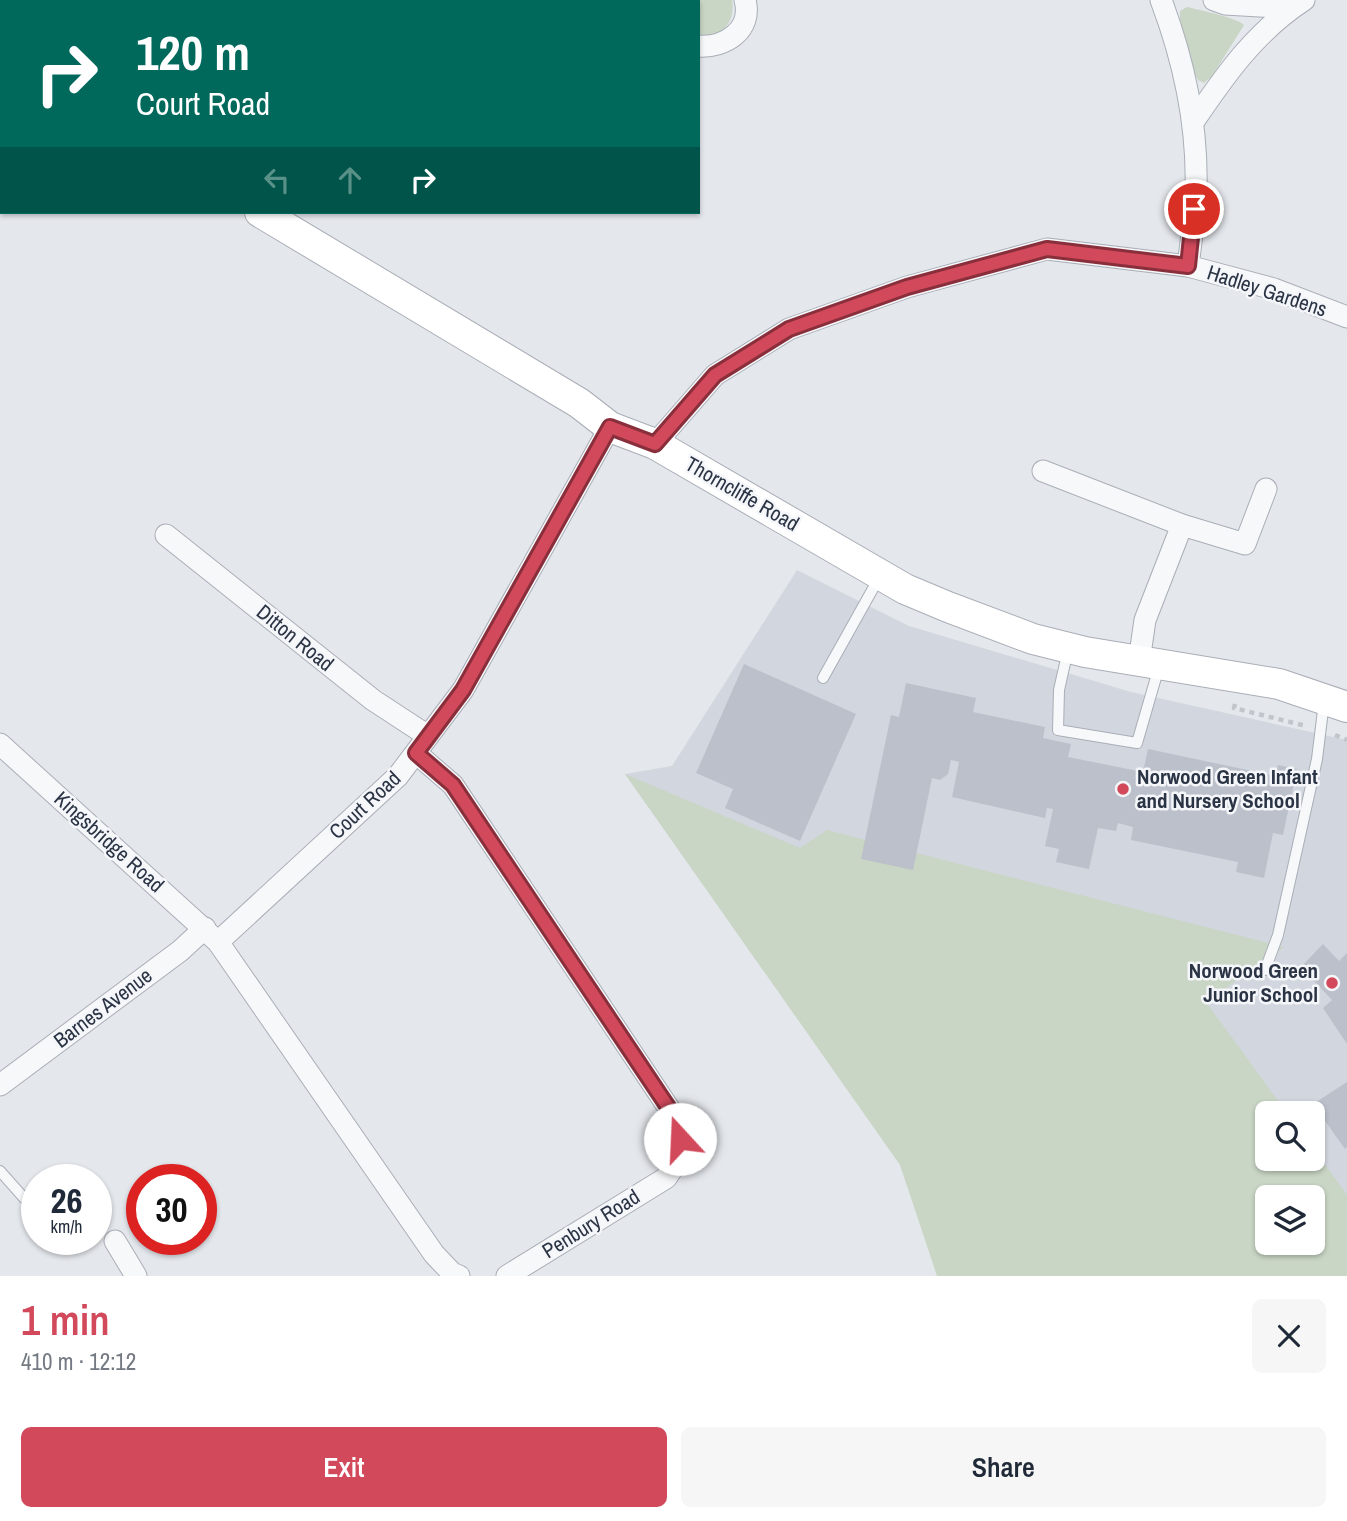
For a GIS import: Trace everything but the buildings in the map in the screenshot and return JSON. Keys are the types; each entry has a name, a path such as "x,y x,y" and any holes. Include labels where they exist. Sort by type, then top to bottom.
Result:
{"street":[{"path":"700,46 710,47 726,42 738,33 746,17 745,0"},
{"path":"1161,0 1178,47 1194,121 1196,190 1188,266"},
{"path":"1214,0 1226,4 1298,4"},
{"path":"1194,121 1238,59 1261,34 1298,4"},
{"name":"Thorncliffe Road","path":"263,214 579,404 610,427 655,444 905,589 1033,639 1068,648 1279,684 1336,703"},
{"name":"Hadley Gardens","path":"655,444 715,375 789,329 907,287 1047,249 1188,266 1274,289 1347,317"},
{"name":"Court Road","path":"211,935 398,776 463,690 610,427"},
{"path":"1043,471 1182,525 1245,544 1266,489"},
{"path":"1150,663 1145,620 1182,525"},
{"name":"Ditton Road","path":"166,536 373,700 422,745"},
{"name":"Kingsbridge Road","path":"0,744 211,935"},
{"name":"Penbury Road","path":"422,745 453,785 678,1122 681,1156 666,1178 507,1276"},
{"path":"211,935 434,1254 452,1273 459,1276"},
{"name":"Barnes Avenue","path":"0,1085 180,951 211,935"},
{"path":"115,1241 136,1276"}],"lane":[{"path":"823,678 880,575"},
{"path":"1068,648 1059,691 1058,730 1137,743 1150,663"},
{"path":"1265,970 1278,935 1321,731 1336,703"},
{"path":"0,1171 21,1196"}],"path":[{"path":"1239,709 1312,728"}],"shaded area":[{"path":"797,570 909,626 1131,692 1347,740 1347,1276 939,1276 899,1162 625,774 672,766"}],"green space":[{"path":"700,0 732,0 732,15 725,28 714,35 700,35"},
{"path":"1187,7 1226,17 1244,25 1212,76 1204,83 1198,80 1194,73 1180,19 1180,11"},
{"path":"625,774 800,848 827,830 1284,947 1206,1002 1278,1101 1255,1101 1255,1171 1325,1171 1325,1165 1347,1195 1347,1276 937,1276 900,1165"}],"place":[{"name":"Norwood Green Infant and Nursery School","path":"1123,789"},
{"name":"Norwood Green Junior School","path":"1332,983"}],"route":[{"path":"680,1139 678,1122 453,785 416,753 463,690 610,427 655,444 715,375 789,329 907,287 1047,249 1188,266 1194,209"}]}
